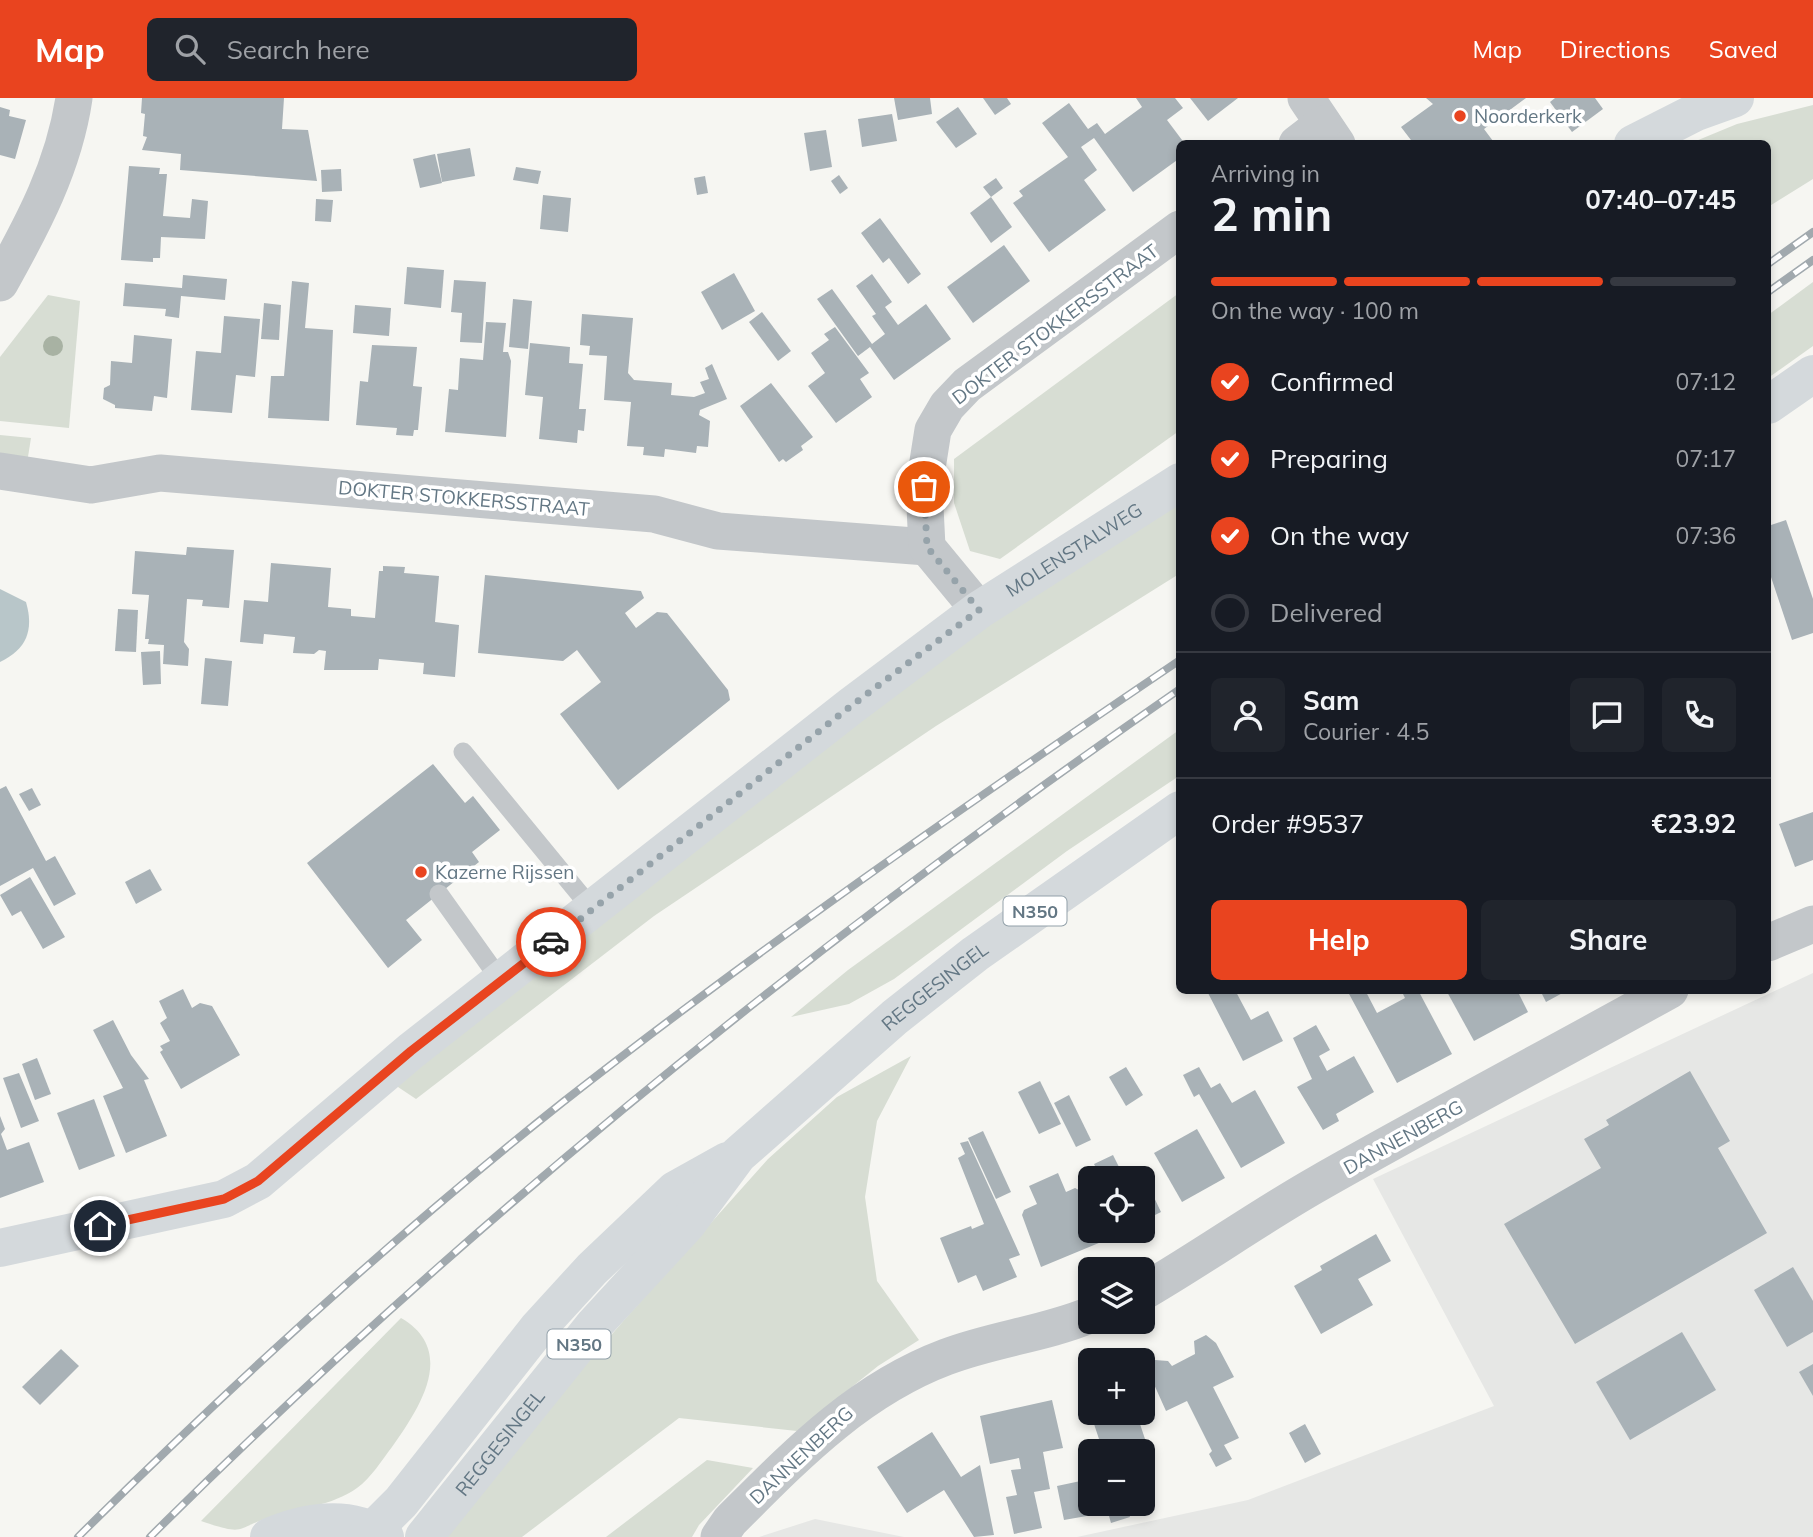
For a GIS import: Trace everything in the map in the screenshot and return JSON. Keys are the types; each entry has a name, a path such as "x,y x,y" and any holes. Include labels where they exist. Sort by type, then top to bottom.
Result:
{"main road":[{"path":"1641,140 1696,112 1735,98"},
{"path":"1771,403 1813,374"},
{"name":"MOLENSTALWEG","path":"0,1248 224,1199 258,1181 411,1051 851,706 979,610 1176,485"},
{"name":"REGGESINGEL","path":"424,1537 594,1324 687,1224 738,1155 895,1017 965,962 1176,813"},
{"name":"REGGESINGEL","path":"368,1532 401,1502 538,1328 592,1269 675,1190 738,1155"},
{"path":"269,1537 292,1527 323,1521 368,1532"}],"street":[{"path":"0,283 33,226 70,128 74,98"},
{"name":"DOKTER STOKKERSSTRAAT","path":"0,471 91,485 160,473 173,474 654,514 718,531 927,547 924,487 933,430 947,406 967,385 1176,232"},
{"path":"927,547 979,610"},
{"path":"1771,942 1813,924"},
{"name":"DANNENBERG","path":"1155,1285 1192,1263 1233,1233 1322,1181 1663,994"},
{"name":"DANNENBERG","path":"719,1537 739,1512 845,1411 881,1388 955,1353 1031,1335 1078,1319"}],"lane":[{"path":"463,752 593,909"},
{"path":"439,894 501,981"}],"shaded area":[{"path":"1813,105 1813,179 1771,205 1771,140 1698,140 1737,124"},
{"path":"1813,282 1813,346 1771,376 1771,313"},
{"path":"48,295 80,301 69,428 0,421 0,357"},
{"path":"1176,295 1176,433 1000,559 970,551 954,503 954,459"},
{"path":"0,435 31,438 27,463 0,461"},
{"path":"1176,496 1176,576 936,726 654,916 416,1099 392,1083 883,704 1023,600"},
{"path":"0,589 26,602 29,621 22,645 0,662"},
{"path":"1176,732 1176,778 1067,851 894,979 849,1004 791,1017 848,970"},
{"path":"1813,973 1813,1537 1077,1537 1248,1500 1494,1406 1373,1179"},
{"path":"911,1056 877,1121 865,1197 877,1281 919,1340 878,1366 797,1431 679,1418 522,1537 447,1537 449,1524 625,1319 768,1159 837,1097"},
{"path":"401,1318 418,1331 427,1347 430,1363 428,1381 413,1415 367,1479 337,1499 271,1517 240,1529 227,1529 201,1521"},
{"path":"707,1460 753,1468 699,1525 692,1537 606,1537"},
{"path":"815,1519 904,1537 759,1537"}],"building":[{"path":"142,98 284,98 282,129 308,130 317,181 180,170 181,154 142,150 147,137 143,136 145,114 141,113"},
{"path":"894,98 930,98 932,114 898,120"},
{"path":"983,98 1007,98 1011,104 995,115"},
{"path":"1136,98 1175,98 1183,108 1167,120 1182,140 1176,140 1176,161 1133,192 1094,138 1081,147 1097,170 1084,180 1106,210 1049,252 1013,203 1023,196 1019,191 1068,157 1042,123 1069,103 1088,129 1097,123 1105,134 1142,107"},
{"path":"1190,98 1238,98 1208,121"},
{"name":"Noorderkerk","path":"1426,98 1526,98 1484,129 1492,140 1411,140 1401,127 1433,104"},
{"path":"1555,98 1595,98 1603,109 1572,132 1550,102"},
{"path":"0,107 10,110 9,116 26,120 15,159 0,155"},
{"path":"958,107 977,134 956,148 936,122"},
{"path":"892,114 897,141 862,147 858,119"},
{"path":"826,130 832,167 810,171 804,133"},
{"path":"470,148 475,176 442,182 437,154"},
{"path":"435,154 442,183 420,188 413,159"},
{"path":"129,166 160,168 159,174 167,174 163,216 190,218 192,199 208,201 205,239 161,237 160,258 153,258 153,262 121,260"},
{"path":"516,167 541,171 538,184 513,180"},
{"path":"341,169 342,191 322,192 321,170"},
{"path":"839,175 848,188 840,194 831,181"},
{"path":"705,176 708,193 697,195 694,178"},
{"path":"996,178 1003,188 991,197 983,187"},
{"path":"543,195 571,198 568,232 540,229"},
{"path":"991,197 1012,227 991,243 970,213"},
{"path":"316,199 333,200 331,222 315,221"},
{"path":"880,218 921,274 908,284 889,258 883,263 861,233"},
{"path":"1004,245 1030,281 973,323 947,287"},
{"path":"407,267 444,270 441,308 404,304"},
{"path":"734,273 755,311 722,330 701,292"},
{"path":"872,274 892,302 885,307 898,325 926,304 951,339 894,380 870,347 858,356 817,299 832,289 872,344 885,334 872,316 876,314 856,286"},
{"path":"183,275 227,279 225,300 181,296 179,318 165,316 166,309 123,306 125,283 182,288"},
{"path":"454,280 486,282 482,343 460,342 462,313 451,312"},
{"path":"292,281 309,283 305,328 333,330 329,421 268,418 271,376 284,376"},
{"path":"513,299 532,301 528,349 509,347"},
{"path":"264,303 281,305 279,340 261,339"},
{"path":"355,305 391,308 389,336 353,333"},
{"path":"762,312 791,351 778,361 749,322"},
{"path":"582,314 633,318 628,373 634,380 672,383 671,395 694,397 705,393 700,382 709,379 705,368 712,364 727,399 700,410 699,415 710,421 708,447 697,446 696,453 665,449 664,457 643,455 644,447 627,446 631,402 604,400 607,356 589,355 590,346 580,345"},
{"path":"224,316 260,319 255,377 236,375 232,413 191,410 196,351 221,353"},
{"path":"486,322 506,323 503,352 508,352 511,361 506,437 445,432 449,389 458,390 460,358 483,360"},
{"path":"835,327 869,373 860,379 872,397 836,423 808,386 825,373 811,353 829,340 824,334"},
{"path":"134,335 172,339 167,398 154,396 152,411 115,408 115,405 103,399 104,388 110,385 111,361 132,363"},
{"path":"530,343 570,347 569,363 583,364 579,409 586,409 584,431 578,430 577,443 539,439 543,397 525,395"},
{"path":"372,345 417,347 413,386 422,387 418,430 414,430 413,436 396,435 397,428 356,425 360,381 368,382"},
{"path":"771,383 813,437 801,446 803,450 786,462 783,459 779,462 740,406"},
{"path":"1786,520 1813,599 1813,633 1792,640 1771,577 1771,525"},
{"path":"187,547 234,550 229,608 202,606 203,600 187,599 184,642 189,649 188,666 163,664 164,645 148,644 149,639 145,639 149,595 132,594 135,551 186,555"},
{"path":"271,563 331,568 328,607 351,609 351,616 375,618 379,571 383,571 383,566 405,567 404,573 439,576 435,622 459,625 455,677 423,674 424,663 379,659 378,670 324,670 326,651 319,650 314,654 293,653 295,637 264,634 263,644 240,642 244,600 268,602"},
{"path":"485,575 641,591 644,598 625,613 636,628 657,612 667,613 728,690 730,700 618,790 560,714 601,682 577,650 563,661 478,653"},
{"path":"118,609 138,610 136,652 115,651"},
{"path":"160,651 161,684 143,685 141,652"},
{"path":"205,658 232,661 228,706 201,704"},
{"path":"433,764 465,803 473,796 500,830 472,852 479,862 406,920 422,940 388,968 307,863"},
{"path":"6,786 46,861 55,856 76,894 54,906 33,868 0,886 0,789"},
{"path":"32,788 41,805 29,811 19,794"},
{"path":"1813,812 1813,860 1795,867 1779,824"},
{"path":"150,869 162,890 136,904 125,882"},
{"path":"30,877 65,937 43,949 21,911 12,916 0,895"},
{"path":"183,989 192,1008 200,1003 212,1006 240,1055 181,1089 160,1052 163,1050 160,1046 170,1041 160,1023 167,1018 159,1001"},
{"path":"1209,994 1237,994 1251,1020 1268,1011 1283,1041 1243,1061"},
{"path":"1349,994 1367,994 1377,1013 1405,998 1403,994 1420,994 1452,1054 1397,1083"},
{"path":"1448,994 1519,994 1528,1012 1474,1041"},
{"path":"1542,994 1561,994 1546,1002"},
{"path":"113,1020 131,1055 149,1079 144,1080 167,1136 126,1153 103,1096 123,1088 93,1030"},
{"path":"1316,1025 1330,1050 1319,1056 1327,1071 1354,1056 1374,1092 1336,1114 1339,1121 1323,1130 1297,1087 1312,1079 1293,1038"},
{"path":"37,1058 51,1094 35,1100 22,1064"},
{"path":"1126,1067 1143,1095 1126,1106 1109,1077"},
{"path":"1199,1067 1211,1088 1220,1083 1232,1103 1255,1090 1285,1143 1241,1168 1199,1094 1194,1097 1183,1075"},
{"path":"1690,1071 1730,1141 1718,1148 1767,1233 1575,1344 1504,1224 1601,1168 1584,1139 1609,1125 1606,1120"},
{"path":"19,1073 39,1121 21,1128 3,1078"},
{"path":"1040,1081 1061,1124 1039,1134 1018,1092"},
{"path":"1069,1095 1091,1140 1076,1147 1054,1103"},
{"path":"94,1099 115,1156 79,1170 57,1113"},
{"path":"0,1116 5,1129 1,1134 7,1150 29,1142 44,1182 0,1198"},
{"path":"1197,1129 1225,1178 1182,1202 1154,1153"},
{"path":"983,1131 1011,1192 996,1199 968,1138"},
{"path":"968,1141 1020,1255 1009,1259 1017,1277 983,1291 976,1275 958,1283 940,1238 984,1224 958,1158 965,1154 960,1143"},
{"path":"1113,1155 1118,1166 1095,1166 1094,1164"},
{"path":"1058,1173 1066,1192 1078,1190 1078,1243 1099,1243 1041,1267 1022,1215 1024,1210 1037,1204 1029,1186"},
{"path":"1155,1199 1161,1212 1155,1215"},
{"path":"1376,1234 1391,1261 1358,1279 1373,1305 1321,1334 1294,1286 1322,1270 1320,1266"},
{"path":"1793,1267 1813,1301 1813,1332 1787,1347 1754,1290"},
{"path":"1682,1332 1716,1390 1630,1440 1596,1382"},
{"path":"1206,1335 1216,1343 1234,1377 1213,1387 1239,1438 1224,1445 1232,1459 1216,1467 1209,1454 1212,1451 1187,1401 1166,1411 1155,1387 1155,1360 1168,1361 1172,1366 1195,1354 1194,1341"},
{"path":"61,1349 79,1366 40,1405 22,1387"},
{"path":"1813,1364 1813,1396 1799,1372"},
{"path":"1052,1400 1063,1448 1043,1452 1050,1489 1034,1492 1042,1528 1014,1534 1006,1497 1017,1495 1011,1470 1021,1469 1019,1458 990,1464 980,1416"},
{"path":"1305,1424 1321,1454 1305,1463 1289,1433"},
{"path":"1094,1425 1140,1425 1145,1439 1099,1439"},
{"path":"932,1432 961,1477 980,1465 994,1535 974,1537 944,1490 907,1513 877,1467"},
{"path":"1078,1482 1078,1516 1087,1516 1064,1520 1057,1486"},
{"path":"1109,1516 1130,1516 1130,1517 1111,1523"}],"railway":[{"path":"1771,262 1813,232"},
{"path":"1771,290 1813,260"},
{"path":"78,1537 195,1423 314,1313 437,1205 563,1102 714,987 867,876 1176,663"},
{"path":"150,1537 393,1307 518,1197 646,1090 909,884 1176,692"}],"way so far":[{"path":"551,942 851,706 979,610 927,547 924,487"}],"place":[{"name":"Noorderkerk","path":"1460,116"},
{"name":"Kazerne Rijssen","path":"421,872"}],"route":[{"path":"100,1226 224,1199 258,1181 315,1136 411,1051 551,942"}]}
